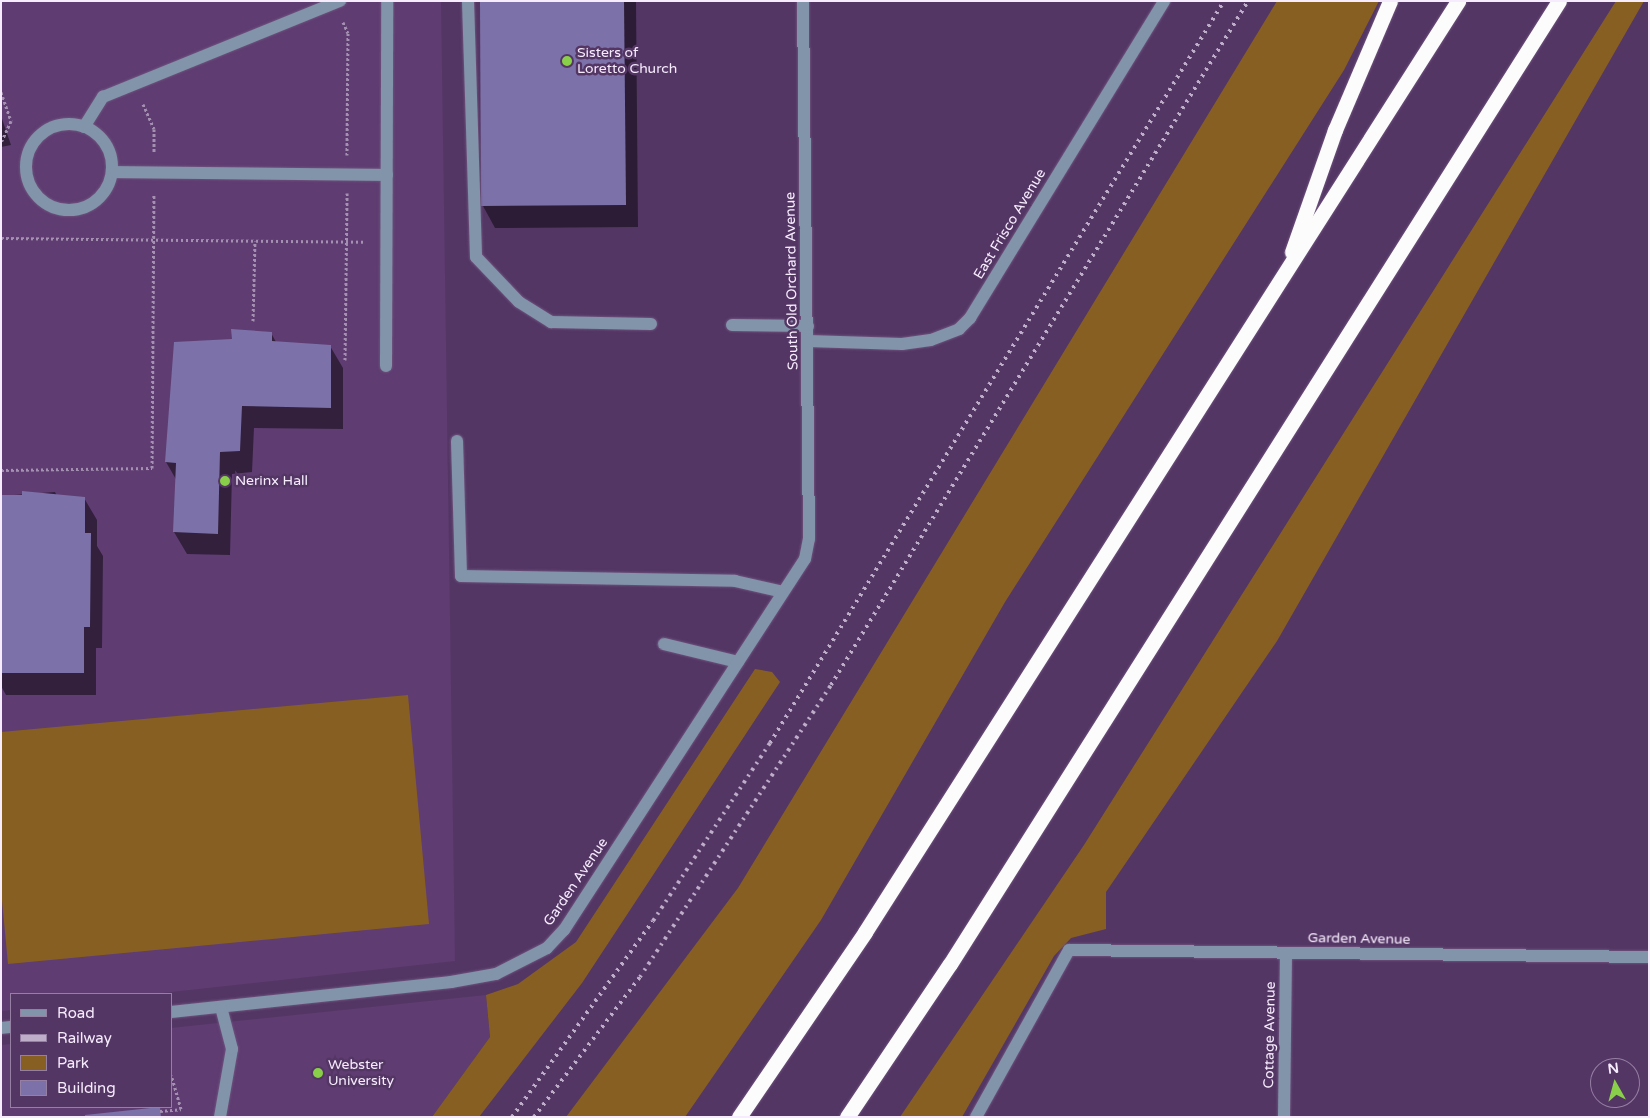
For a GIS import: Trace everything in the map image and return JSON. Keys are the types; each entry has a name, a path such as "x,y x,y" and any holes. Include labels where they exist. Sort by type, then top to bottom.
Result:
{"highway":[{"path":"1283,277 1335,130 1390,1"},
{"path":"739,1117 865,932 1458,1"},
{"path":"847,1117 950,964 1559,1"}],"street":[{"path":"84,127 103,97 340,1"},
{"path":"386,366 387,1"},
{"path":"468,1 476,257 519,302 551,322 651,324"},
{"name":"South Old Orchard Avenue","path":"803,1 809,539 805,559"},
{"name":"East Frisco Avenue","path":"808,342 902,344 931,340 959,330 970,318 1164,1"},
{"path":"56,126 84,127 106,145 114,172 100,198 89,206 61,210 36,196 25,170 33,143 56,126"},
{"path":"114,172 387,175"},
{"path":"732,325 808,326"},
{"path":"457,441 461,576 735,581 783,592"},
{"name":"Garden Avenue","path":"172,1012 496,974 547,948 564,930 805,559"},
{"path":"664,644 738,662"},
{"name":"Garden Avenue","path":"976,1117 1068,950 1649,957"},
{"name":"Cottage Avenue","path":"1284,1117 1286,953"},
{"path":"220,1117 232,1049 221,1007"}],"path":[{"path":"1,470 152,468 154,129 134,85"},
{"path":"1,92 11,121 1,142"},
{"path":"1,238 387,242"},
{"path":"253,321 255,241"},
{"path":"160,1111 181,1109 172,1078"}],"shaded area":[{"name":"Nerinx Hall","path":"1,1 441,1 455,961 162,993 10,993 10,1010 1,1011"},
{"name":"Webster University","path":"486,995 490,1037 432,1117 1,1117 1,1045 10,1044 10,1108 172,1108 172,1028"}],"green space":[{"path":"1277,1 1379,1 1344,70 1005,602 821,920 685,1117 566,1117 738,888"},
{"path":"1616,1 1644,1 1277,641 1106,892 1106,929 1071,938 1054,956 962,1117 900,1117 1084,845"},
{"path":"755,669 772,672 780,682 582,983 479,1117 432,1117 490,1037 486,995 518,984 576,942"},
{"path":"408,695 429,924 8,964 1,890 1,732"}],"building":[{"path":"480,1 624,1 626,205 481,206"},
{"path":"231,329 272,332 272,341 331,345 331,408 242,406 240,451 220,452 218,534 173,532 176,463 165,462 174,342 232,339"},
{"path":"22,491 85,497 85,533 91,533 90,627 84,627 84,673 1,673 1,495 22,495"},
{"path":"160,1108 161,1117 85,1117 85,1115"}],"railway":[{"path":"512,1117 653,921 770,743 1224,1"},
{"path":"534,1117 640,977 831,685 1248,1"}],"place":[{"name":"Sisters of Loretto Church","path":"567,61"},
{"name":"Nerinx Hall","path":"225,481"},
{"name":"Webster University","path":"318,1073"}]}
